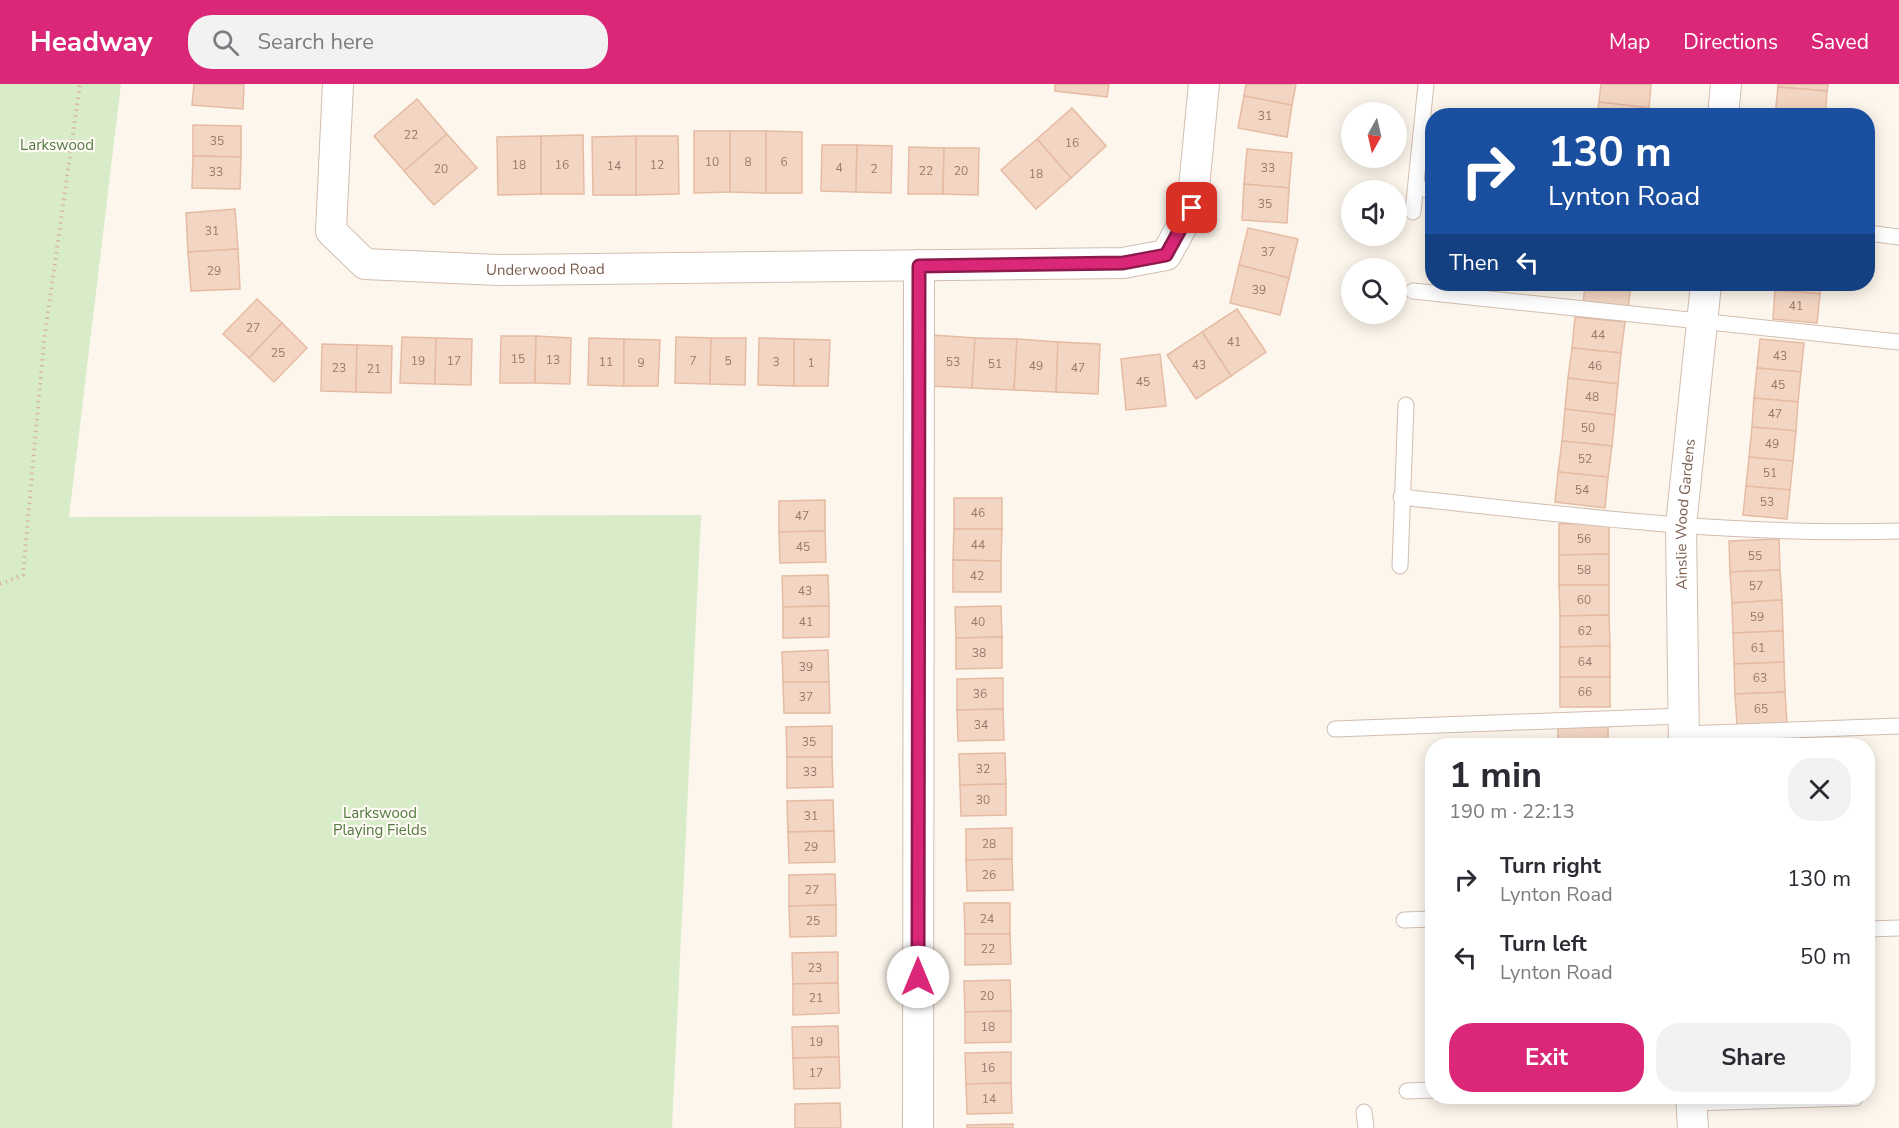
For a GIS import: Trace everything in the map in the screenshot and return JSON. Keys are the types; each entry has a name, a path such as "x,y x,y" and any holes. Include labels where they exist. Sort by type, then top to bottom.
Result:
{"street":[{"name":"Underwood Road","path":"338,84 331,231 365,264 498,270 1123,263 1166,255 1192,208 1204,84"},
{"path":"1724,108 1726,84"},
{"path":"918,1128 919,266"},
{"name":"Ainslie Wood Gardens","path":"1683,732 1681,526 1705,291"}],"lane":[{"path":"1413,212 1426,84"},
{"path":"1416,188 1425,189"},
{"path":"1875,234 1899,237"},
{"path":"1413,291 1899,342"},
{"path":"1400,566 1406,405"},
{"path":"1401,497 1681,526 1815,533 1899,531"},
{"path":"1335,729 1683,732 1899,726"},
{"path":"1404,920 1425,919"},
{"path":"1875,929 1899,928"},
{"path":"1407,1091 1425,1090"},
{"path":"1692,1109 1766,1104"},
{"path":"1365,1112 1366,1128"}],"path":[{"path":"0,584 23,575 44,341 80,84"}],"green space":[{"name":"Larkswood Playing Fields","path":"0,84 121,84 69,517 701,515 672,1128 0,1128"}],"building":[{"path":"194,84 244,84 243,109 192,105"},
{"path":"1055,84 1109,84 1107,97 1055,91"},
{"path":"1246,84 1296,84 1292,105 1244,96"},
{"path":"1601,84 1651,84 1649,108 1599,102"},
{"path":"1778,84 1828,84 1827,91 1778,87"},
{"path":"1778,87 1827,91 1826,108 1776,108"},
{"path":"1244,96 1292,105 1287,137 1238,128"},
{"path":"417,99 447,134 404,171 374,136"},
{"path":"1599,102 1649,108 1598,108"},
{"path":"1072,108 1106,146 1071,178 1037,139"},
{"path":"193,125 241,126 241,157 193,156"},
{"path":"694,131 730,131 730,192 694,193"},
{"path":"730,131 766,131 766,193 730,192"},
{"path":"766,131 802,132 802,193 766,193"},
{"path":"447,134 477,168 434,205 404,171"},
{"path":"583,135 584,194 541,194 541,136"},
{"path":"541,136 541,194 498,195 497,137"},
{"path":"636,136 636,195 593,195 592,137"},
{"path":"636,136 678,136 679,194 636,195"},
{"path":"1037,139 1071,178 1036,209 1001,170"},
{"path":"822,145 857,145 856,192 821,191"},
{"path":"857,145 892,146 891,193 856,192"},
{"path":"909,147 944,148 943,194 908,194"},
{"path":"944,148 979,148 978,195 943,194"},
{"path":"1247,149 1292,153 1289,188 1244,184"},
{"path":"193,156 241,157 240,189 192,188"},
{"path":"1244,184 1289,188 1287,223 1242,220"},
{"path":"235,209 238,249 188,252 186,213"},
{"path":"1248,228 1298,239 1289,278 1239,265"},
{"path":"238,249 240,289 191,291 188,252"},
{"path":"1239,265 1289,278 1280,315 1230,303"},
{"path":"1584,291 1630,291 1628,309 1583,305"},
{"path":"1775,291 1820,294 1817,323 1773,319"},
{"path":"1786,291 1820,291 1820,294"},
{"path":"257,299 282,323 249,358 223,334"},
{"path":"1237,309 1266,352 1231,376 1202,332"},
{"path":"1575,317 1625,322 1621,353 1572,348"},
{"path":"282,323 307,348 274,382 249,358"},
{"path":"1202,332 1231,376 1196,399 1167,355"},
{"path":"933,335 975,338 972,388 930,386"},
{"path":"501,336 536,336 535,383 500,383"},
{"path":"536,336 571,338 570,384 535,383"},
{"path":"402,337 436,338 435,384 400,383"},
{"path":"676,337 711,338 710,384 675,383"},
{"path":"436,338 472,339 471,385 435,384"},
{"path":"589,338 624,339 624,386 588,385"},
{"path":"711,338 746,338 745,385 710,384"},
{"path":"759,338 794,339 794,386 758,385"},
{"path":"975,338 1017,339 1014,390 972,388"},
{"path":"624,339 660,340 658,386 624,386"},
{"path":"794,339 830,340 828,386 794,386"},
{"path":"1017,339 1058,342 1056,392 1014,390"},
{"path":"1760,339 1804,343 1801,372 1757,368"},
{"path":"1058,342 1100,344 1098,394 1056,392"},
{"path":"322,344 357,345 356,392 321,391"},
{"path":"357,345 392,346 391,393 356,392"},
{"path":"1572,348 1621,353 1618,384 1568,378"},
{"path":"1160,354 1166,406 1126,410 1121,359"},
{"path":"1757,368 1801,372 1798,402 1754,398"},
{"path":"1568,378 1618,384 1615,415 1565,409"},
{"path":"1754,398 1798,402 1796,431 1752,427"},
{"path":"1565,409 1615,415 1612,446 1562,441"},
{"path":"1752,427 1796,431 1793,461 1749,457"},
{"path":"1562,441 1612,446 1608,477 1558,472"},
{"path":"1749,457 1793,461 1790,490 1746,486"},
{"path":"1558,472 1608,477 1605,508 1555,502"},
{"path":"1746,486 1790,490 1787,519 1743,515"},
{"path":"954,498 1002,498 1002,529 954,529"},
{"path":"825,500 825,531 779,532 779,501"},
{"path":"1609,523 1609,554 1559,555 1559,524"},
{"path":"954,529 1002,529 1001,561 953,560"},
{"path":"825,531 826,562 780,563 779,532"},
{"path":"1779,539 1780,570 1730,572 1729,541"},
{"path":"1609,554 1609,585 1559,585 1559,555"},
{"path":"953,560 1001,561 1001,592 953,592"},
{"path":"1780,570 1782,600 1732,603 1730,572"},
{"path":"828,575 829,606 783,607 782,576"},
{"path":"1559,585 1609,585 1609,615 1560,616"},
{"path":"1782,600 1783,631 1733,633 1732,603"},
{"path":"829,606 829,637 783,638 783,607"},
{"path":"1001,606 1002,637 956,638 955,607"},
{"path":"1609,615 1610,646 1560,647 1560,616"},
{"path":"1783,631 1784,662 1734,664 1733,633"},
{"path":"1002,637 1002,668 956,669 956,638"},
{"path":"1610,646 1610,677 1560,677 1560,647"},
{"path":"828,650 829,682 783,682 782,652"},
{"path":"1784,662 1785,692 1735,694 1734,664"},
{"path":"1560,677 1610,677 1610,707 1560,707"},
{"path":"1003,678 1003,709 957,710 957,679"},
{"path":"783,682 829,682 830,713 784,713"},
{"path":"1785,692 1787,723 1737,725 1735,694"},
{"path":"1003,709 1004,740 958,741 957,710"},
{"path":"1558,723 1608,723 1608,738 1558,738"},
{"path":"832,726 832,757 787,757 786,727"},
{"path":"1005,753 1006,784 960,785 959,754"},
{"path":"787,757 832,757 833,787 787,788"},
{"path":"1006,784 1006,815 961,816 960,785"},
{"path":"833,800 834,831 788,832 787,801"},
{"path":"1012,828 1012,859 966,860 966,829"},
{"path":"834,831 835,862 789,863 788,832"},
{"path":"1012,859 1013,890 967,891 966,860"},
{"path":"835,874 836,905 789,906 789,875"},
{"path":"964,903 1010,903 1010,934 965,934"},
{"path":"836,905 836,936 790,937 789,906"},
{"path":"965,934 1010,934 1011,964 965,965"},
{"path":"838,952 838,983 793,984 792,953"},
{"path":"1010,980 1011,1011 965,1012 964,981"},
{"path":"838,983 839,1013 793,1015 793,984"},
{"path":"1011,1011 1011,1042 965,1043 965,1012"},
{"path":"838,1026 839,1057 793,1058 792,1027"},
{"path":"1011,1052 1011,1083 966,1084 965,1053"},
{"path":"839,1057 840,1088 794,1089 793,1058"},
{"path":"1011,1083 1012,1113 967,1114 966,1084"},
{"path":"840,1103 841,1128 795,1128 795,1104"},
{"path":"1013,1124 1013,1128 967,1128 967,1125"}],"route":[{"path":"918,977 919,266 1123,263 1166,255 1192,208"}],"park label":[{"name":"Larkswood","path":"57,145"}]}
